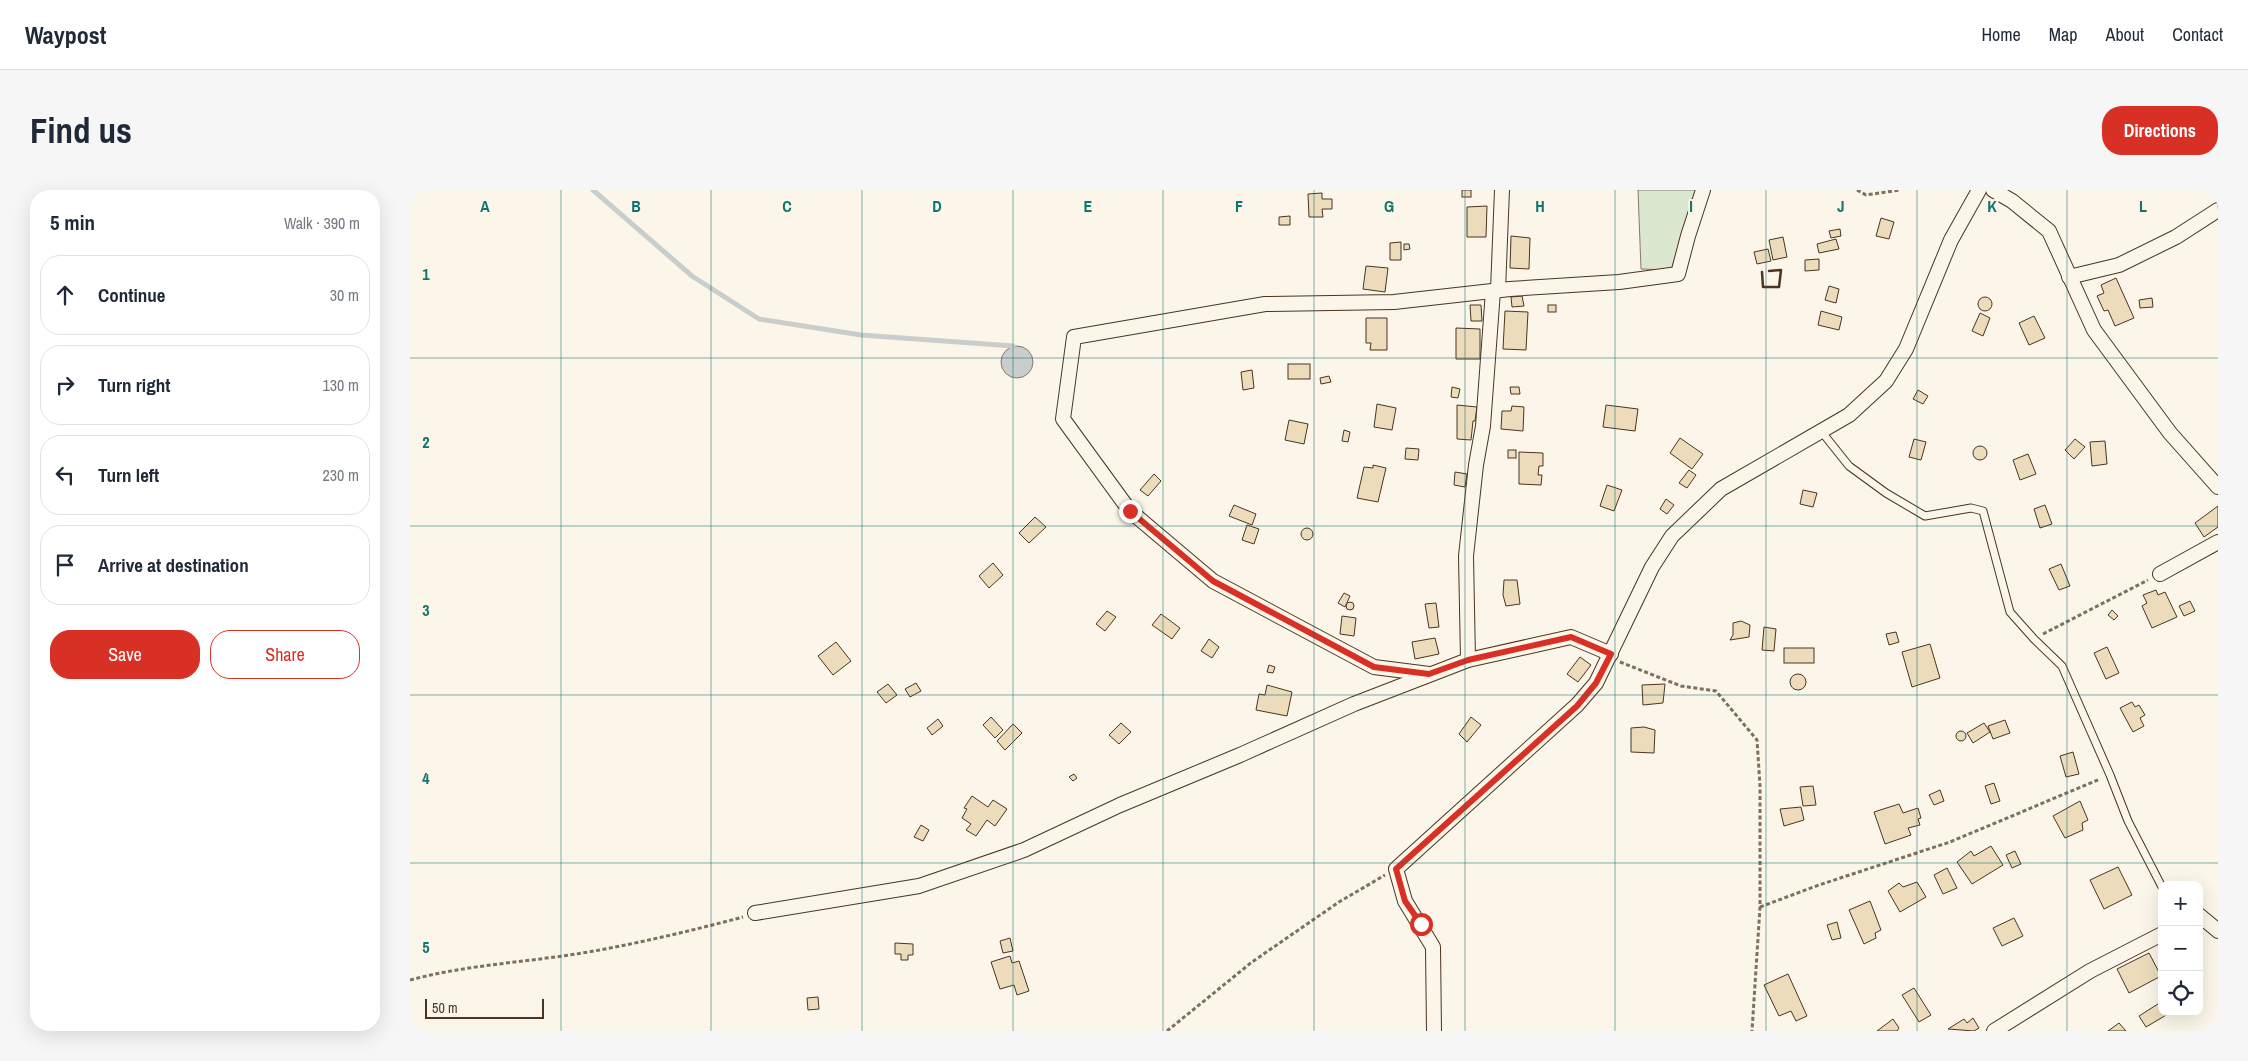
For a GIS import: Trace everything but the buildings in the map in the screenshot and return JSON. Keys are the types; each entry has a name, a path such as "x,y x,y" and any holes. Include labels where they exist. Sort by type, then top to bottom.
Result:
{"street":[{"path":"1468,660 1466,556 1476,465 1483,426 1502,190"},
{"path":"1429,674 1374,667 1213,581 1130,511 1063,419 1074,337 1266,304 1394,302 1495,291 1619,282 1678,274 1703,190"},
{"path":"1434,1031 1433,946 1405,901 1396,869 1577,706 1596,683 1652,567 1672,536 1721,489 1849,415 1886,381 1906,349 1951,240 1979,190"},
{"path":"1993,190 2012,201 2049,231 2094,330 2170,433 2218,487"},
{"path":"2069,276 2119,265 2176,237 2218,210"},
{"path":"2160,574 2218,542"},
{"path":"755,913 919,886 1024,850 1120,805 1240,755 1354,704 1468,660 1571,637 1611,654"},
{"path":"2203,919 2218,931"},
{"path":"1994,1031 2090,971 2158,936"}],"lane":[{"path":"1821,431 1849,466 1886,493 1925,516 1971,508 1983,511 2010,612 2062,666 2110,774 2128,820 2159,881"}],"path":[{"path":"1857,190 1866,195 1900,190"},
{"path":"2034,639 2160,574"},
{"path":"1611,654 1623,665 1681,686 1716,691 1757,740 1760,786 1760,907 1752,1031"},
{"path":"1760,907 1819,885 1950,842 2110,774"},
{"path":"1167,1031 1252,962 1339,902 1396,869"},
{"path":"410,980 442,972 594,951 695,930 755,913"}],"green space":[{"path":"1638,190 1697,190 1671,270 1641,269"}],"shaded area":[{"path":"1017,346 1023,347 1028,351 1032,356 1032,368 1028,373 1023,377 1017,378 1011,377 1006,373 1002,368 1001,362 1002,356 1006,351 1011,347"}],"waterway":[{"path":"593,190 692,276 759,319 861,335 1013,346"}],"wall":[{"path":"1762,272 1763,287 1779,287 1781,270 1769,271"}],"route":[{"path":"1130,511 1213,581 1374,667 1429,674 1468,660 1571,637 1611,654 1596,683 1577,706 1396,869 1405,901 1421,924"}]}
